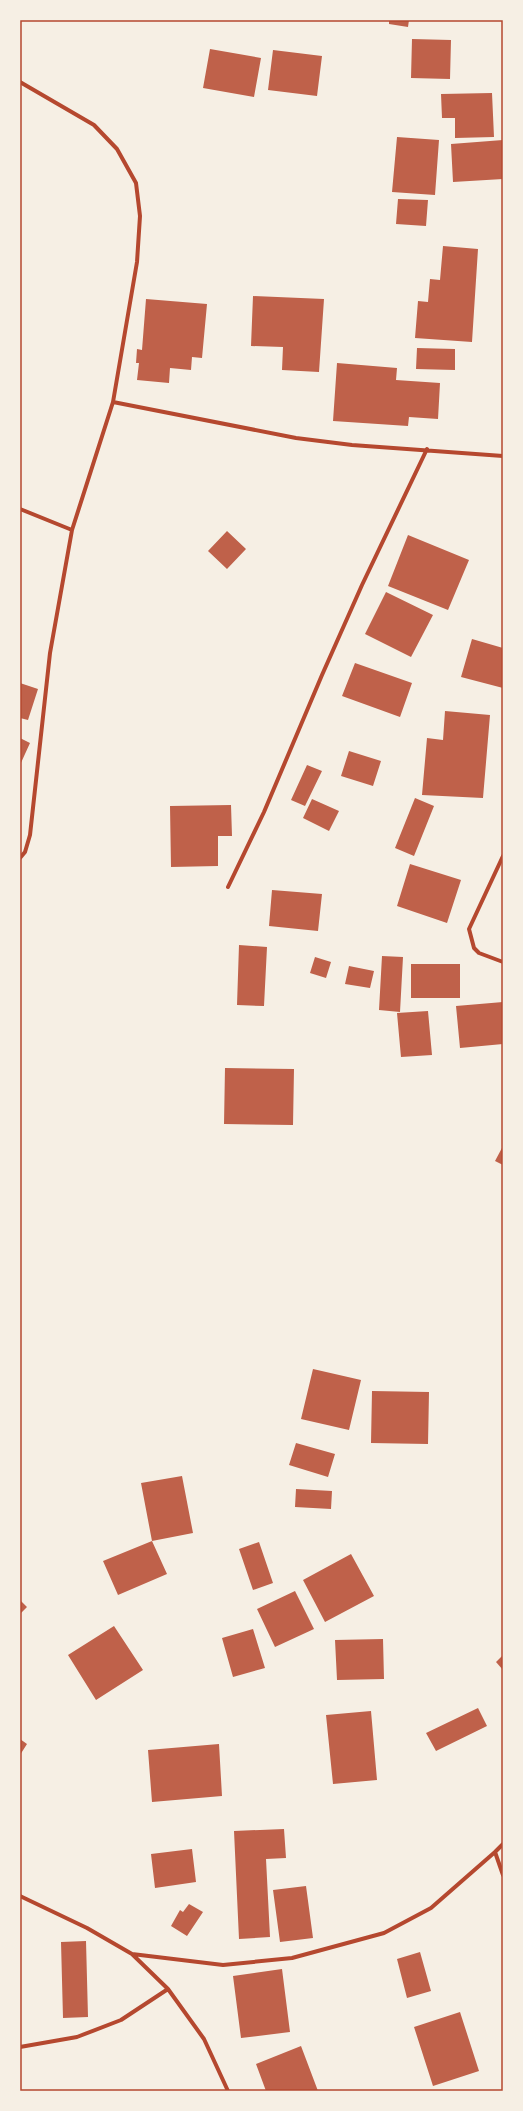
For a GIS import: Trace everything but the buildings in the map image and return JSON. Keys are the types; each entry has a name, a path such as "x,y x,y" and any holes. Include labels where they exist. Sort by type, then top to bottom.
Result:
{"street":[{"path":"20,82 94,125 117,149 136,183 140,216 137,262 113,402 72,530 50,653 30,835 25,852 20,858"},
{"path":"113,402 296,438 352,445 427,449 503,456"},
{"path":"228,887 264,812 362,585 427,449"},
{"path":"20,509 72,530"},
{"path":"503,856 469,929 474,948 479,954 503,962"},
{"path":"132,1954 223,1965 292,1958 384,1933 431,1908 503,1844"},
{"path":"495,1852 503,1875"},
{"path":"20,1896 87,1928 132,1954 168,1989 204,2039 228,2091"},
{"path":"20,2047 77,2037 121,2020 168,1989"}]}
